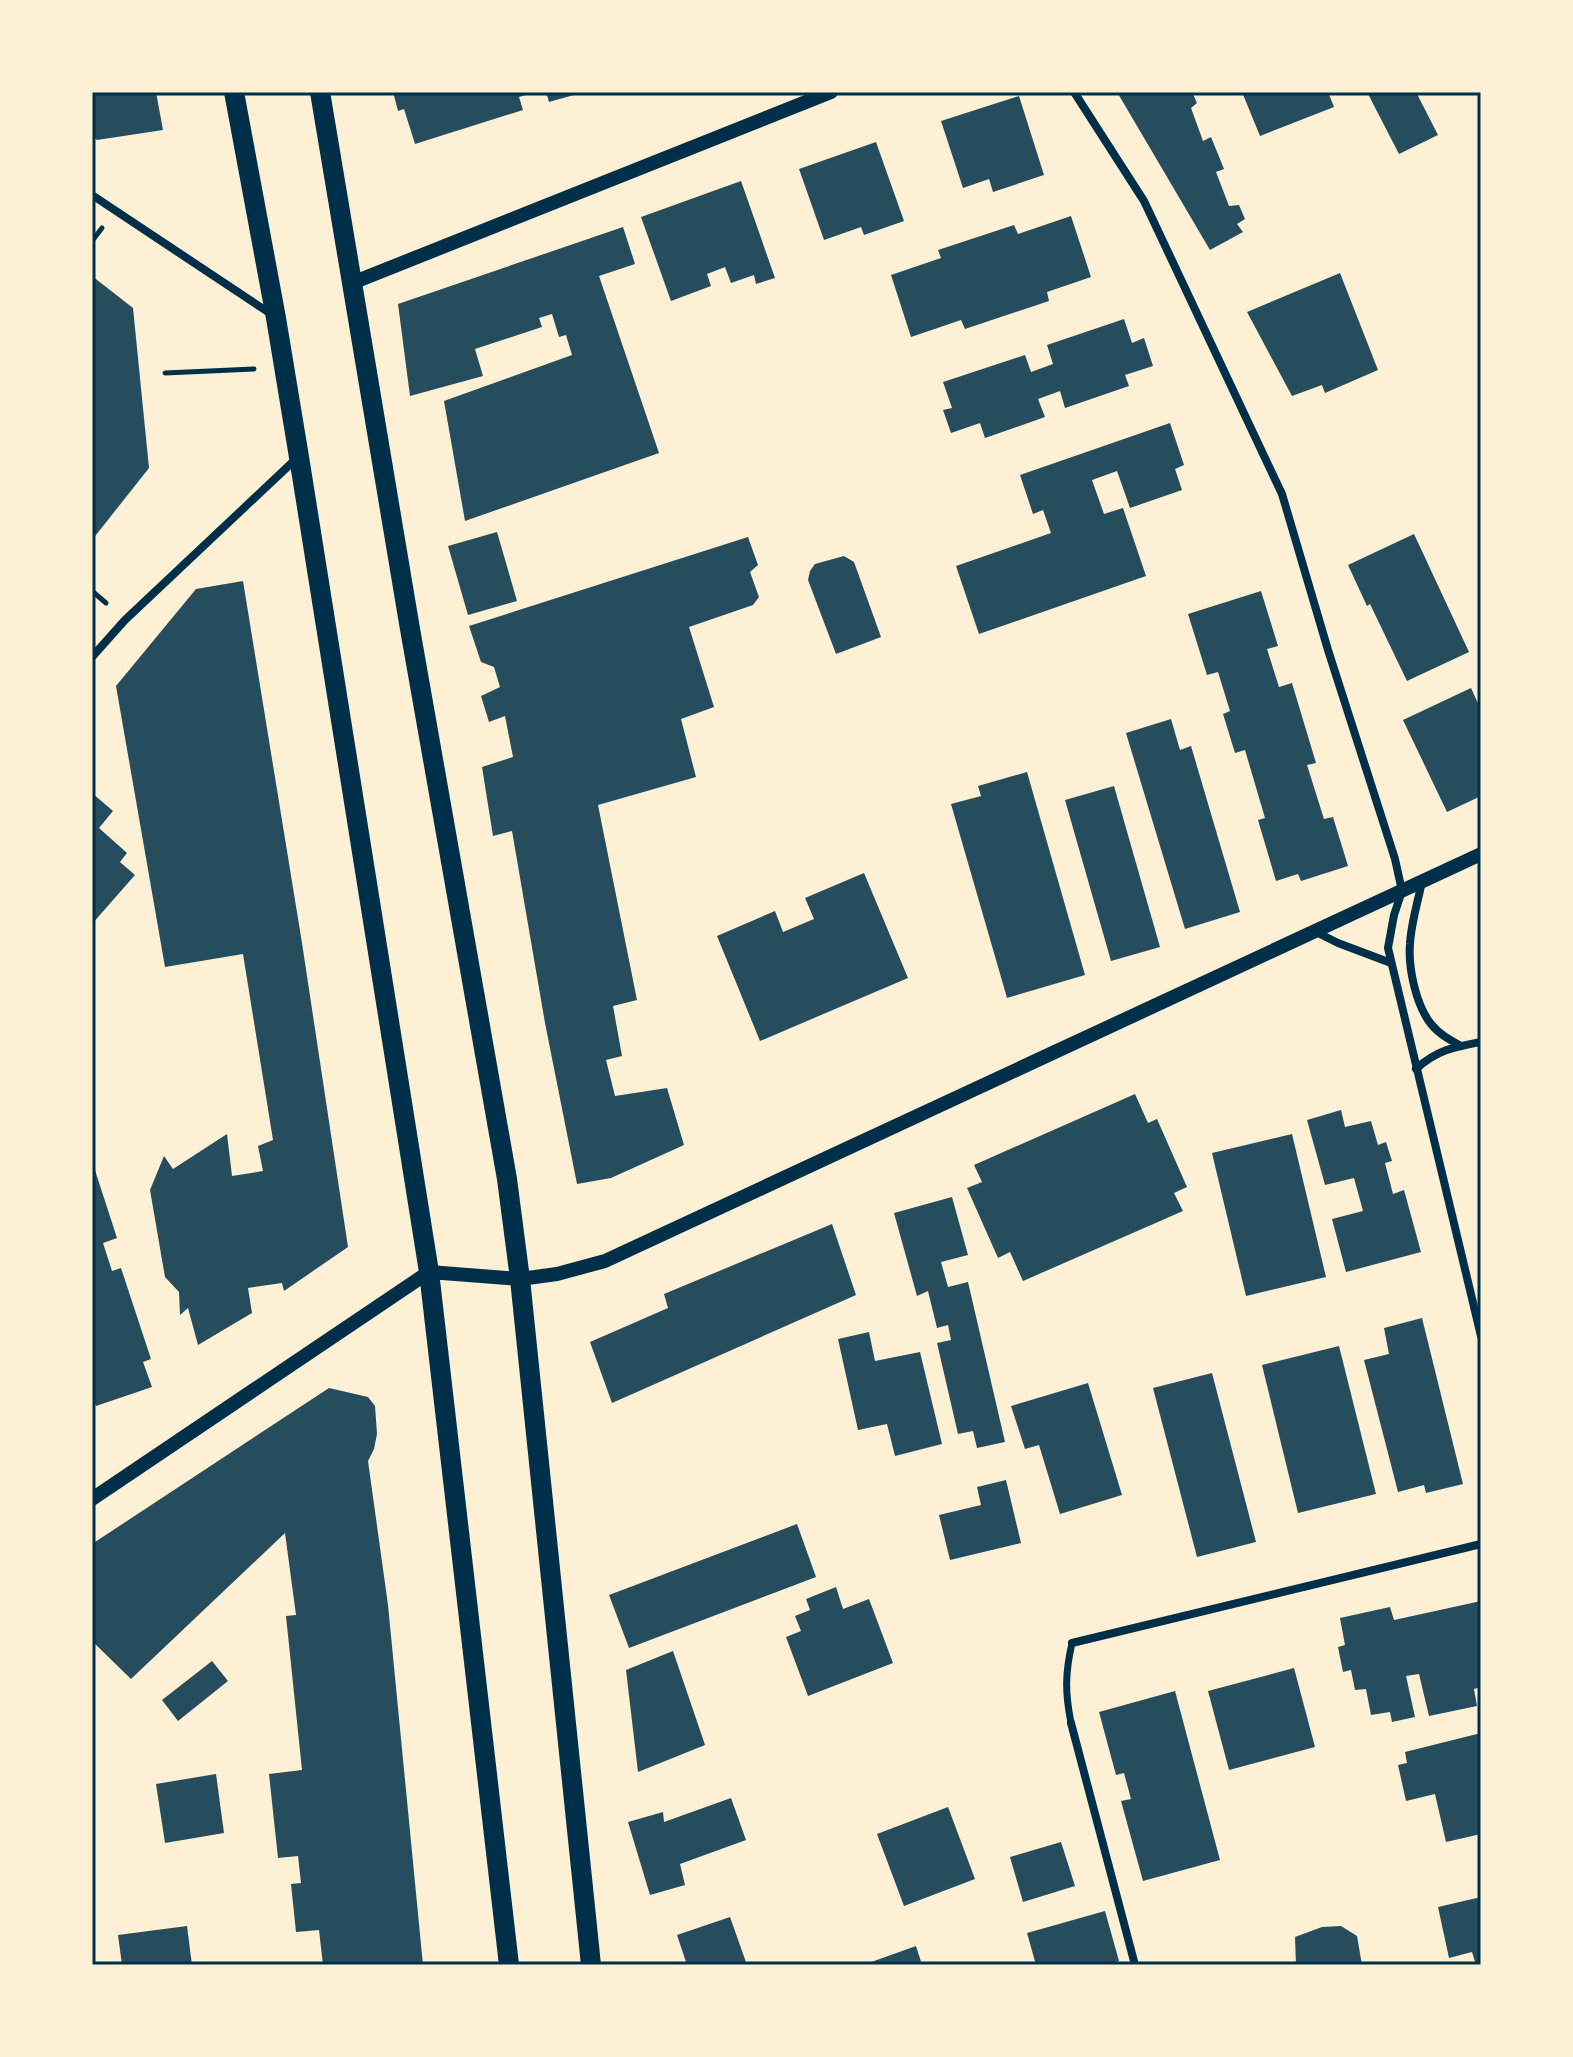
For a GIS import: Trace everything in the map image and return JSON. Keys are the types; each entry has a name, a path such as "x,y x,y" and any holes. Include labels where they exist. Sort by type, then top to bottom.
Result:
{"main road":[{"path":"234,92 299,457 429,1272 509,1965"},
{"path":"320,92 507,1179 591,1965"}],"street":[{"path":"352,283 831,92"},
{"path":"1074,92 1144,201 1282,494 1395,859 1402,891 1388,948 1481,1336"},
{"path":"92,195 276,318"},
{"path":"92,657 125,620 299,457"},
{"path":"92,1499 429,1272 520,1279 557,1274 605,1261 1481,854"},
{"path":"1422,881 1410,944 1411,971 1429,1022 1442,1035 1461,1046"},
{"path":"1316,932 1391,963"},
{"path":"1416,1069 1441,1051 1481,1042"},
{"path":"1135,1965 1071,1723 1066,1671 1072,1643 1481,1544"}],"path":[{"path":"165,373 283,368"}],"building":[{"path":"92,92 156,92 163,130 97,140 92,136"},
{"path":"393,92 532,93 519,97 523,110 415,144 404,109 398,111"},
{"path":"546,92 581,92 581,93 549,102"},
{"path":"1117,92 1192,92 1197,103 1191,108 1203,141 1211,137 1224,169 1216,172 1229,206 1239,205 1245,219 1237,224 1243,232 1210,250"},
{"path":"1242,92 1328,92 1334,107 1260,136"},
{"path":"1367,92 1416,92 1438,135 1399,154"},
{"path":"1019,96 1044,175 993,192 989,179 963,188 941,121"},
{"path":"876,142 904,221 864,235 861,227 824,240 799,169"},
{"path":"741,181 775,278 756,284 754,275 731,283 725,267 707,274 711,286 671,301 641,217"},
{"path":"1071,216 1091,277 1047,292 1049,301 965,329 961,320 911,337 891,275 941,258 938,250 1014,225 1018,234"},
{"path":"623,227 635,264 599,276 659,453 465,521 444,401 572,355 566,335 559,337 552,314 539,318 542,327 475,349 483,376 410,396 398,304"},
{"path":"1340,273 1378,370 1325,393 1322,385 1292,396 1247,312"},
{"path":"92,276 133,308 149,468 92,540"},
{"path":"1124,319 1132,343 1144,338 1153,366 1125,375 1129,386 1065,408 1060,391 1038,399 1045,417 985,438 980,423 951,433 943,410 952,408 943,382 1025,355 1031,372 1053,364 1047,345"},
{"path":"1170,423 1184,465 1175,469 1182,490 1130,508 1117,471 1092,480 1104,514 1123,508 1146,576 979,634 956,566 1051,533 1043,510 1033,514 1020,475"},
{"path":"497,532 517,601 468,615 448,546"},
{"path":"1414,534 1469,652 1407,681 1348,565"},
{"path":"748,537 758,565 750,572 759,597 753,605 689,627 714,707 681,719 696,777 598,805 637,1000 613,1006 622,1056 606,1060 615,1096 667,1088 684,1145 611,1178 577,1184 512,831 493,836 482,767 513,757 505,716 489,722 481,696 500,687 494,667 481,662 469,626"},
{"path":"844,556 854,562 881,637 836,654 808,580 815,564"},
{"path":"243,581 348,1247 284,1291 282,1283 248,1288 252,1313 198,1345 188,1308 180,1315 179,1292 165,1277 150,1190 164,1156 173,1169 227,1134 232,1176 263,1171 258,1146 273,1140 243,954 165,967 116,686 196,589"},
{"path":"1261,591 1278,646 1267,649 1279,687 1292,683 1316,763 1307,765 1324,819 1333,817 1348,866 1301,881 1298,874 1276,881 1258,820 1265,818 1245,750 1235,753 1223,714 1230,711 1218,672 1207,675 1188,614"},
{"path":"1471,688 1481,710 1481,796 1447,812 1403,720"},
{"path":"1171,719 1180,750 1191,746 1240,912 1185,929 1126,733"},
{"path":"1027,772 1085,975 1007,998 951,804 981,796 978,786"},
{"path":"1114,786 1160,947 1111,961 1065,800"},
{"path":"92,793 113,811 99,828 127,853 120,862 135,875 92,924"},
{"path":"864,873 908,978 760,1041 717,936 775,911 783,932 814,919 805,898"},
{"path":"1135,1094 1148,1123 1157,1119 1187,1187 1174,1193 1183,1211 1023,1281 1010,1252 998,1258 967,1188 982,1182 974,1165"},
{"path":"1341,1110 1345,1127 1371,1121 1378,1145 1386,1142 1392,1161 1385,1163 1393,1194 1404,1190 1421,1252 1346,1272 1332,1219 1363,1211 1354,1178 1325,1185 1307,1120"},
{"path":"1292,1134 1326,1277 1246,1296 1212,1153"},
{"path":"92,1161 117,1238 103,1243 112,1271 121,1268 151,1359 143,1362 152,1387 96,1406 92,1394"},
{"path":"952,1197 968,1255 941,1262 948,1287 968,1282 1005,1442 977,1448 973,1431 958,1434 937,1343 951,1340 948,1325 937,1328 928,1291 917,1296 894,1213"},
{"path":"832,1224 856,1295 612,1403 590,1342 668,1308 664,1294"},
{"path":"1422,1318 1463,1484 1426,1493 1424,1485 1398,1492 1364,1360 1389,1354 1384,1328"},
{"path":"869,1332 875,1361 920,1352 942,1444 895,1456 887,1424 858,1430 838,1339"},
{"path":"1339,1346 1376,1494 1298,1513 1262,1365"},
{"path":"1212,1373 1256,1542 1197,1557 1153,1388"},
{"path":"1088,1383 1122,1495 1060,1514 1039,1445 1025,1449 1011,1406"},
{"path":"329,1388 368,1397 375,1406 377,1434 368,1461 388,1605 423,1965 323,1965 319,1930 296,1932 291,1884 301,1883 298,1856 278,1858 269,1774 302,1770 286,1616 296,1615 285,1533 131,1679 92,1641 92,1544"},
{"path":"1006,1480 1021,1543 950,1560 939,1515 981,1505 977,1487"},
{"path":"797,1524 816,1577 629,1648 609,1595"},
{"path":"836,1587 843,1609 869,1599 893,1663 808,1696 786,1637 801,1631 795,1616 810,1610 806,1599"},
{"path":"1481,1601 1481,1687 1474,1689 1477,1706 1429,1716 1419,1674 1406,1676 1415,1717 1392,1722 1390,1712 1371,1715 1366,1689 1355,1690 1351,1670 1343,1672 1338,1647 1345,1645 1340,1618 1390,1607 1394,1620"},
{"path":"673,1651 705,1745 638,1772 626,1670"},
{"path":"212,1661 228,1681 178,1721 162,1700"},
{"path":"1294,1668 1315,1747 1229,1770 1208,1691"},
{"path":"1175,1691 1220,1860 1143,1881 1121,1801 1131,1799 1124,1773 1116,1775 1099,1712"},
{"path":"1481,1733 1481,1834 1446,1842 1435,1794 1406,1801 1398,1765 1407,1763 1405,1752"},
{"path":"216,1774 224,1833 165,1843 156,1784"},
{"path":"731,1798 746,1840 680,1864 685,1885 650,1895 628,1822 663,1812 664,1822"},
{"path":"948,1807 975,1879 904,1906 877,1834"},
{"path":"1061,1842 1075,1886 1023,1902 1010,1857"},
{"path":"1481,1897 1481,1965 1476,1965 1472,1952 1449,1958 1438,1907"},
{"path":"1105,1911 1119,1961 1106,1965 1036,1965 1027,1933"},
{"path":"730,1917 747,1965 687,1965 677,1935"},
{"path":"187,1926 192,1965 122,1965 118,1935"},
{"path":"1341,1926 1357,1936 1362,1965 1296,1965 1295,1937 1322,1927"},
{"path":"916,1946 922,1965 863,1965"}]}
